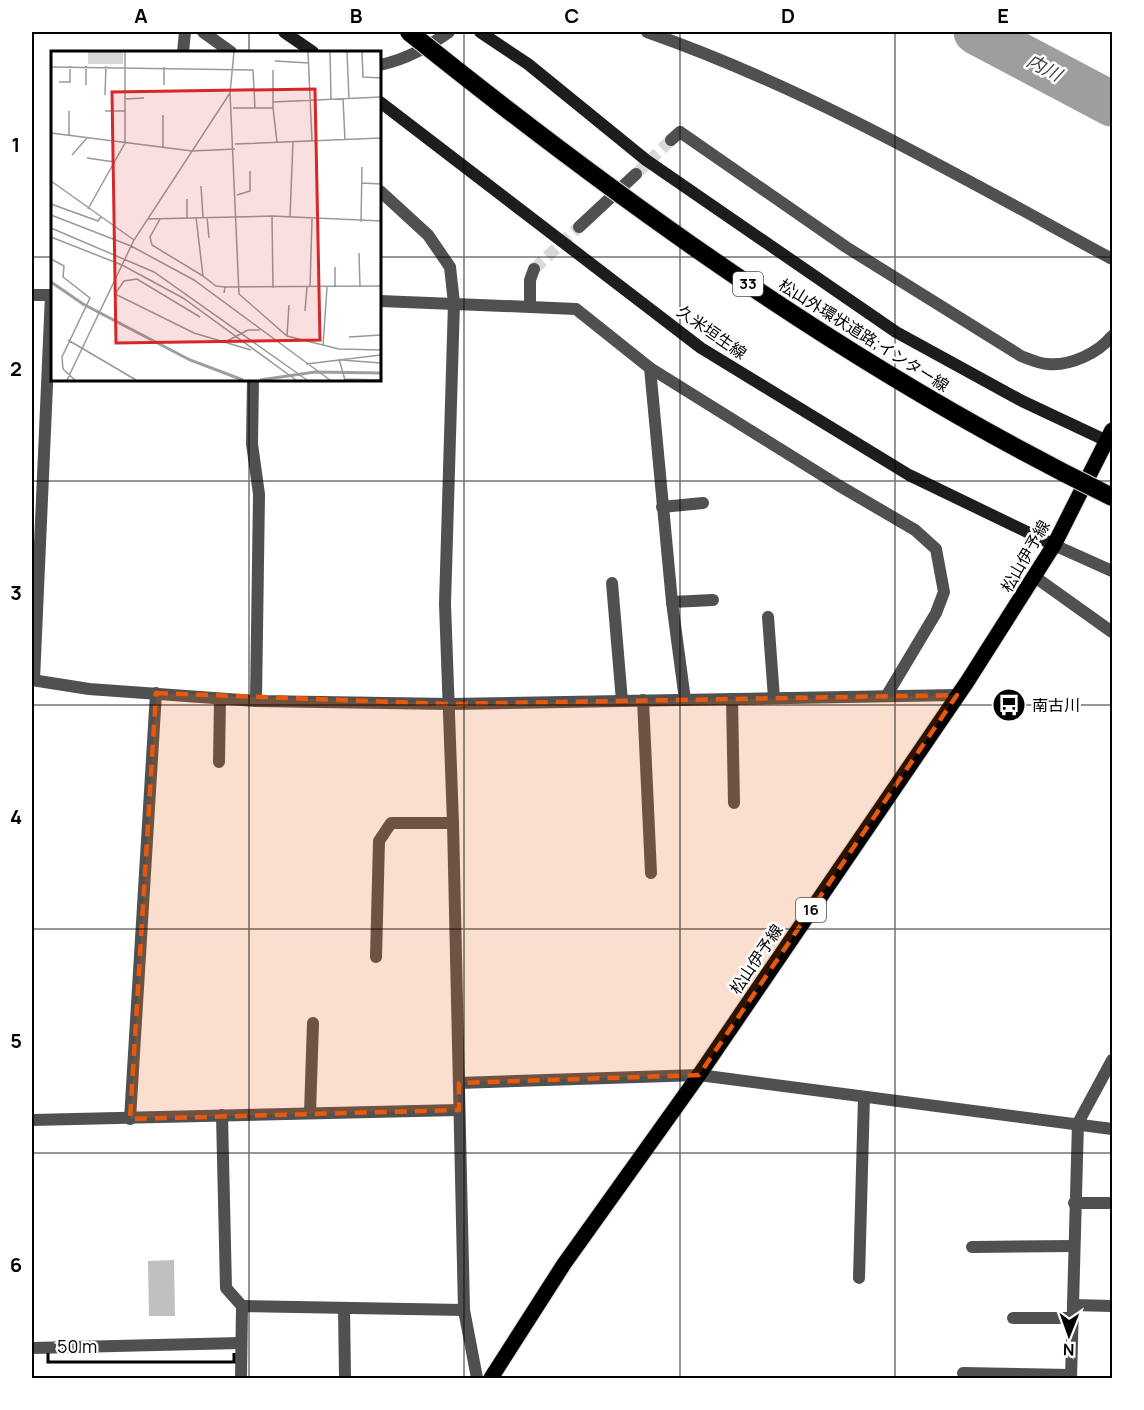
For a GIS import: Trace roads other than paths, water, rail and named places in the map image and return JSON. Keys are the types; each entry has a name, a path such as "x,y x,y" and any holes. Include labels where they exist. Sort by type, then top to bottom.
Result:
{"highway":[{"name":"松山外環状道路;インター線","path":"409,32 488,94 787,312 927,398 1113,496"}],"main road":[{"path":"284,32 312,51"},
{"path":"480,32 528,64 646,160 896,332 1022,401 1111,438"},
{"name":"久米垣生線","path":"381,103 701,348 909,475 1054,545"},
{"name":"松山伊予線","path":"491,1378 564,1264 699,1075 1035,577 1111,438"}],"street":[{"path":"183,51 185,32"},
{"path":"203,32 230,51"},
{"path":"381,65 402,60 424,50 449,32"},
{"path":"647,32 707,52 892,140 1113,259"},
{"path":"671,140 680,132 846,247 1021,356 1049,364 1076,360 1097,350 1113,336"},
{"path":"579,227 636,174"},
{"path":"381,192 428,235 450,267 454,303 445,604 450,704 464,1310 477,1378"},
{"path":"530,307 530,280 534,269"},
{"path":"32,295 51,295"},
{"path":"381,301 576,309 650,368 915,530 936,549 944,592 936,613 887,695"},
{"path":"51,315 33,680 88,689 256,701 450,704 957,695"},
{"path":"650,368 672,602 685,700"},
{"path":"253,381 252,444 259,494 256,701"},
{"path":"662,507 703,503"},
{"path":"1054,545 1113,570"},
{"path":"1035,577 1113,632"},
{"path":"612,583 621,701"},
{"path":"672,602 713,600"},
{"path":"768,616 774,698"},
{"path":"130,1119 156,693"},
{"path":"219,762 220,699"},
{"path":"732,699 734,803"},
{"path":"643,700 651,873"},
{"path":"376,957 379,841 391,823 453,823"},
{"path":"310,1113 313,1023"},
{"path":"963,1373 1071,1377 1078,1123 1113,1060"},
{"path":"459,1083 699,1075 1113,1129"},
{"path":"860,1278 864,1097"},
{"path":"32,1120 459,1110"},
{"path":"222,1115 226,1288 242,1306 241,1378"},
{"path":"1074,1203 1113,1203"},
{"path":"972,1247 1074,1246"},
{"path":"242,1306 464,1310"},
{"path":"1013,1318 1113,1306"},
{"path":"344,1308 345,1378"},
{"path":"32,1348 241,1343"}],"waterway":[{"name":"内川","path":"976,32 1112,104"}],"tunnel":[{"path":"636,174 671,140"},
{"path":"534,269 579,227"}],"place":[{"name":"南古川","path":"1009,705"}]}
